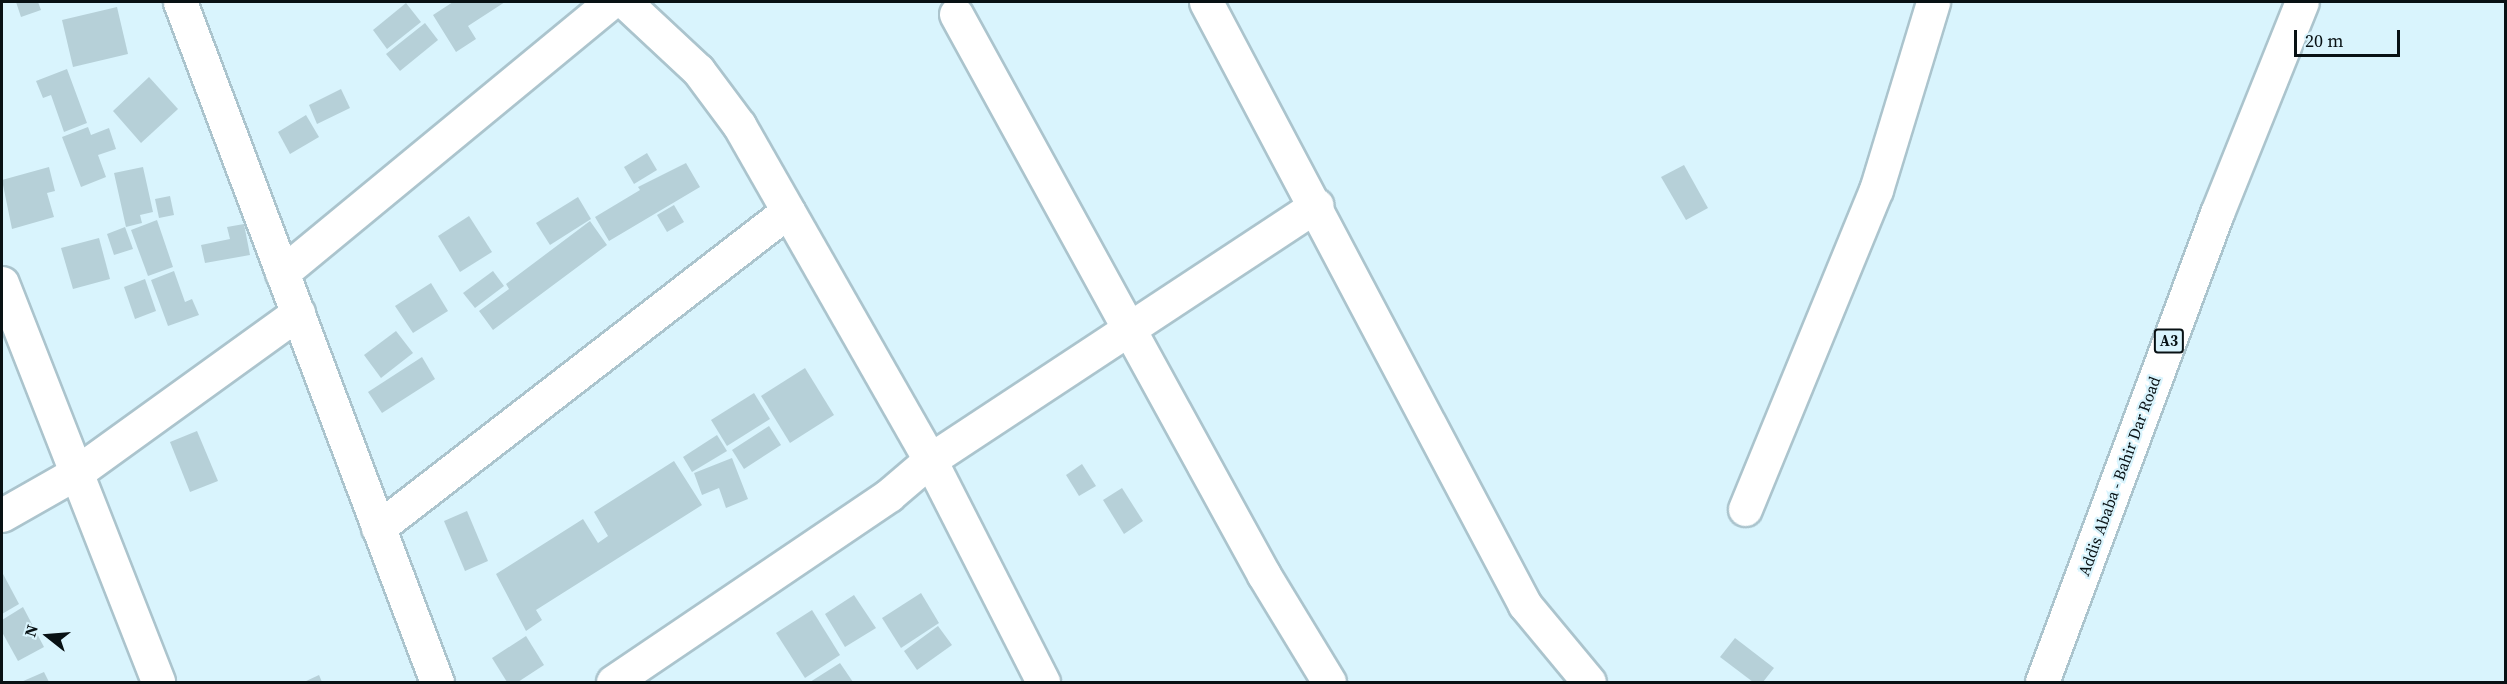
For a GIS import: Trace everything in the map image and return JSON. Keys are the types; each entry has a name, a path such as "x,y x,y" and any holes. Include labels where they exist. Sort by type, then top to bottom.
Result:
{"main road":[{"path":"180,2 437,682"},
{"path":"282,273 611,2"},
{"path":"626,2 698,70 738,125 930,460 1043,682"},
{"path":"1206,2 1316,205 1525,605 1589,682"},
{"path":"1745,509 1876,190 1933,2"},
{"name":"Addis Ababa - Bahir Dar Road","path":"2042,682 2217,213 2301,2"},
{"path":"956,14 1264,575 1329,682"},
{"path":"613,682 889,495 930,460 1316,205"},
{"path":"378,528 788,210"},
{"path":"2,283 158,682"},
{"path":"2,515 76,472 298,313"}],"building":[{"path":"16,2 38,2 41,10 21,17"},
{"path":"453,2 505,2 468,26 476,39 456,52 433,15"},
{"path":"406,3 421,22 387,49 373,30"},
{"path":"117,7 128,54 73,67 62,20"},
{"path":"425,23 438,40 400,71 386,54"},
{"path":"67,69 87,123 64,132 51,95 43,98 36,81"},
{"path":"149,77 178,109 141,143 113,111"},
{"path":"341,89 350,108 317,124 309,105"},
{"path":"306,115 319,137 290,154 278,132"},
{"path":"88,127 91,135 109,128 116,149 98,155 106,177 81,187 62,137"},
{"path":"647,153 657,170 634,184 624,167"},
{"path":"686,163 700,187 609,241 595,217 640,190 638,187"},
{"path":"1684,165 1708,208 1686,220 1661,177"},
{"path":"49,167 55,191 47,193 54,217 12,229 2,180"},
{"path":"143,167 153,212 140,215 142,223 126,227 114,173"},
{"path":"170,196 174,215 159,218 155,199"},
{"path":"578,197 591,219 550,245 536,223"},
{"path":"674,205 684,222 667,232 657,215"},
{"path":"469,216 492,252 460,272 438,236"},
{"path":"157,220 173,267 148,276 131,230"},
{"path":"590,221 607,245 493,330 479,311 509,289 506,284"},
{"path":"244,224 250,255 205,263 201,245 230,239 227,227"},
{"path":"125,227 133,249 114,255 107,234"},
{"path":"99,238 110,279 73,289 61,248"},
{"path":"174,271 185,302 192,299 199,315 168,326 151,280"},
{"path":"493,271 504,286 475,308 463,293"},
{"path":"145,279 156,311 135,319 124,287"},
{"path":"431,283 448,311 413,333 395,306"},
{"path":"396,331 413,353 381,378 364,355"},
{"path":"422,357 435,379 382,413 368,392"},
{"path":"805,368 834,415 790,443 761,396"},
{"path":"754,393 770,419 727,446 711,420"},
{"path":"769,426 781,445 744,469 732,450"},
{"path":"197,431 218,481 190,492 170,442"},
{"path":"717,435 727,451 692,472 683,457"},
{"path":"732,458 748,499 726,508 719,488 702,495 694,473"},
{"path":"674,461 702,505 536,610 542,620 526,631 496,574 583,519 598,543 608,536 594,512"},
{"path":"1082,464 1096,486 1079,496 1066,475"},
{"path":"1122,488 1143,521 1124,534 1103,500"},
{"path":"467,511 488,561 465,571 444,521"},
{"path":"2,572 19,604 2,614"},
{"path":"921,593 939,623 901,648 882,618"},
{"path":"854,595 876,628 845,647 825,614"},
{"path":"23,607 44,647 18,661 2,632 2,620"},
{"path":"812,610 840,655 805,678 776,633"},
{"path":"938,626 952,645 917,670 904,651"},
{"path":"526,636 544,665 518,682 507,682 492,658"},
{"path":"1735,638 1774,668 1763,682 1753,682 1720,657"},
{"path":"840,663 853,682 810,682"},
{"path":"44,672 49,682 21,682"},
{"path":"319,675 322,682 304,682"}]}
